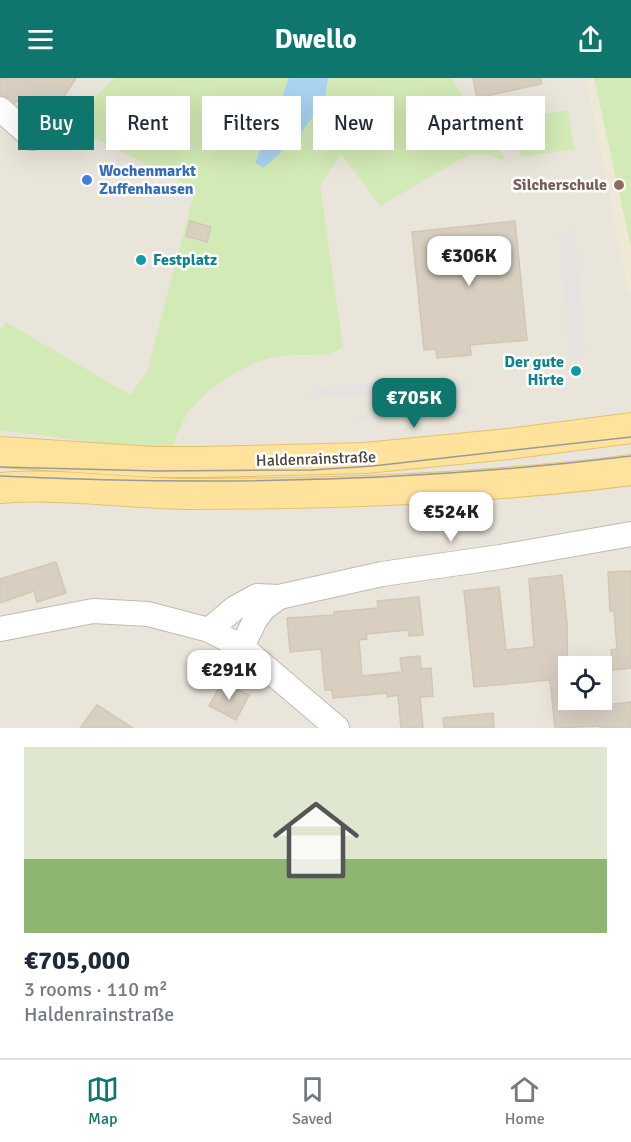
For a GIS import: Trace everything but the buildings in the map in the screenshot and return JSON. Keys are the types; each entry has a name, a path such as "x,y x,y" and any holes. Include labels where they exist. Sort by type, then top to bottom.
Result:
{"main road":[{"name":"Haldenrainstraße","path":"0,452 152,462 365,458 509,444 631,428"},
{"name":"Haldenrainstraße","path":"0,488 35,487 152,494 337,493 481,485 631,470"}],"street":[{"path":"0,109 18,125"},
{"path":"209,630 235,608 257,596 279,597 382,574 500,557 631,534"},
{"path":"242,647 263,609 279,597"},
{"path":"0,629 93,612 148,614 209,630 242,647 337,728"}],"shaded area":[{"path":"0,78 631,78 631,728 0,728"},
{"name":"Silcherschule","path":"586,78 631,78 631,293 628,293"},
{"path":"575,231 585,353 569,354 559,232"},
{"path":"466,378 467,390 309,398 315,387"},
{"path":"468,408 469,414 358,421 355,415"}],"green space":[{"path":"115,78 289,78 282,96 202,96 202,150 260,150 255,162 275,150 301,150 301,132 313,116 313,150 394,150 394,96 325,96 328,78 451,78 463,96 406,96 406,150 499,150 507,162 486,154 468,155 380,206 341,154 320,185 343,347 326,354 286,355 268,359 230,376 208,391 190,410 170,452 0,430 0,331 6,322 130,395 147,372 195,189 118,150 190,150 190,96 106,96 106,144 94,138 94,98"},
{"name":"Silcherschule","path":"594,78 631,78 631,247"},
{"path":"568,110 574,149 521,157 520,150 545,150 545,114"}],"water":[{"path":"289,78 328,78 326,96 313,96 313,117 301,132 301,96 282,96"},
{"path":"260,150 283,150 264,168 255,163"}],"tram line":[{"path":"0,467 157,471 311,470 373,466 631,437"},
{"path":"0,476 158,481 316,479 474,472 631,456"}],"place":[{"name":"Wochenmarkt Zuffenhausen","path":"87,180"},
{"name":"Silcherschule","path":"619,185"},
{"name":"Festplatz","path":"141,260"},
{"name":"Der gute Hirte","path":"576,371"}]}
